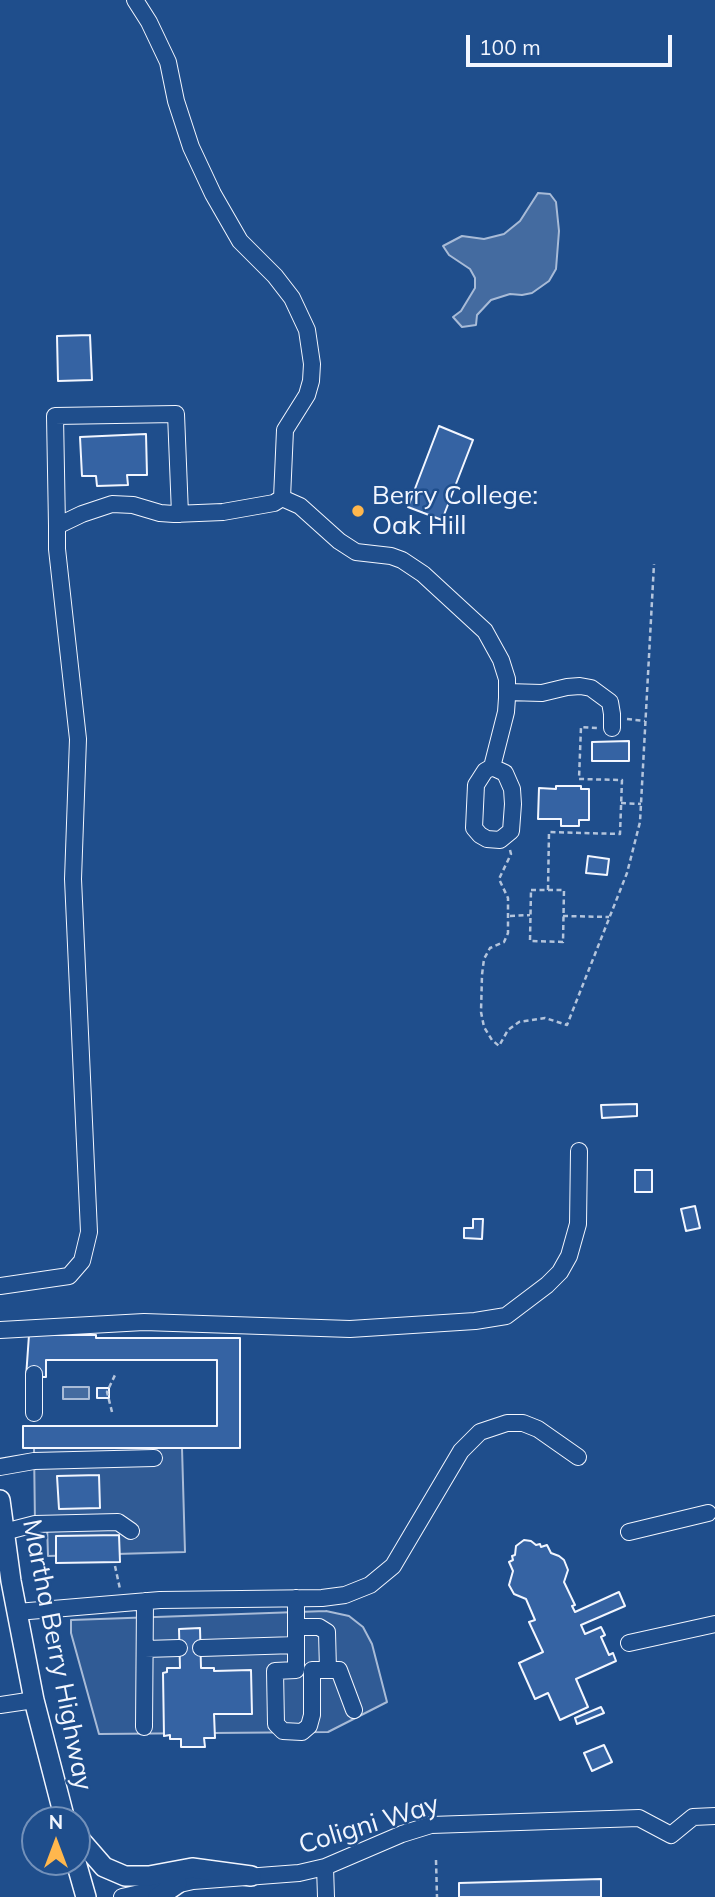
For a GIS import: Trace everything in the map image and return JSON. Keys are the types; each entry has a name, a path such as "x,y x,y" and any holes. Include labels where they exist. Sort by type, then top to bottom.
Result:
{"main road":[{"name":"Martha Berry Highway","path":"0,1500 6,1581 17,1612 34,1700 61,1806"},
{"path":"91,1852 104,1867 125,1876 149,1876 192,1868 251,1877"},
{"path":"80,1876 86,1897"},
{"path":"158,1897 177,1884"}],"street":[{"path":"135,0 168,62 191,147 213,194 240,242 275,276 292,298 307,330 312,364 310,382 307,395 285,430 282,498"},
{"path":"0,1286 69,1276 82,1261 89,1232 73,879 78,739 57,548 55,416 176,414 180,514"},
{"path":"57,526 112,504 180,514 264,507 282,498"},
{"path":"282,498 300,506 339,541 356,552 402,560 485,631 501,660 507,679 506,712 492,767 485,771 476,785 474,828 486,839 500,840 506,836 512,824 512,789 505,773 492,767"},
{"path":"507,692 542,693 580,686 591,688 610,702 612,723"},
{"path":"0,1330 144,1322 350,1329 475,1321 506,1316 548,1285 569,1256 578,1224 579,1151"},
{"path":"34,1374 34,1413"},
{"path":"17,1612 145,1601 345,1595 384,1576 406,1547 461,1451 480,1432 507,1423 523,1423 538,1429 578,1457"},
{"path":"0,1467 34,1461 154,1458"},
{"path":"629,1532 708,1513"},
{"path":"4,1532 36,1524 118,1522 131,1531"},
{"path":"296,1598 296,1645 312,1670"},
{"path":"144,1727 145,1601"},
{"path":"629,1643 715,1624"},
{"path":"296,1627 321,1627 327,1632 312,1670"},
{"path":"201,1648 296,1645"},
{"path":"145,1649 179,1648"},
{"path":"312,1670 339,1670 354,1710"},
{"path":"0,1705 34,1700"},
{"name":"Coligni Way","path":"122,1897 193,1881 299,1873 325,1867 431,1825 639,1818 671,1835 693,1816 715,1816"},
{"path":"325,1867 326,1897"}],"path":[{"path":"506,836 511,854 499,879 508,898 508,933 504,942 490,948 484,959 482,975 481,1013 484,1027 492,1041 499,1046 508,1030 519,1022 545,1018 566,1025 626,873 640,822 654,564"},
{"path":"548,890 549,832 620,834 622,780 579,779 581,727 645,721"},
{"path":"621,803 641,804"},
{"path":"531,890 548,890 564,890 563,942 530,941 531,890"},
{"path":"510,916 530,915"},
{"path":"563,916 610,917"},
{"path":"112,1412 107,1392 115,1375"},
{"path":"115,1566 123,1603"},
{"path":"436,1860 437,1897"}],"shaded area":[{"path":"538,193 550,194 556,202 559,231 556,269 549,281 532,293 510,294 491,300 477,315 476,325 462,327 453,317 461,311 475,288 475,278 470,269 449,255 443,246 462,236 484,239 504,234 520,221"},
{"path":"63,1387 89,1387 89,1399 63,1399"},
{"path":"34,1448 182,1448 185,1552 48,1556 47,1524 35,1524"},
{"path":"326,1611 349,1616 363,1627 372,1644 387,1702 328,1732 99,1734 71,1633 71,1620"}],"building":[{"path":"90,335 92,380 58,381 57,336"},
{"path":"439,426 473,440 442,520 408,507"},
{"path":"146,434 147,475 127,475 128,485 97,486 96,476 82,476 80,437"},
{"path":"629,741 629,761 592,761 592,742"},
{"path":"556,786 581,786 581,789 589,789 589,820 579,820 579,826 561,826 561,819 538,819 539,788 556,789"},
{"path":"588,856 609,859 607,875 586,873"},
{"path":"637,1104 637,1116 602,1118 601,1105"},
{"path":"635,1170 652,1170 652,1192 635,1192"},
{"path":"695,1206 700,1228 686,1231 681,1209"},
{"path":"473,1219 483,1219 482,1239 464,1238 464,1228 473,1228"},
{"path":"29,1335 240,1338 240,1448 23,1448 23,1426 217,1426 217,1360 46,1360 46,1377 26,1377"},
{"path":"97,1388 109,1388 109,1398 97,1398"},
{"path":"99,1475 100,1508 59,1509 57,1476"},
{"path":"119,1535 120,1562 56,1563 56,1536"},
{"path":"524,1540 540,1544 541,1547 547,1545 551,1553 564,1560 568,1570 564,1582 575,1605 572,1606 575,1612 619,1592 625,1606 581,1625 585,1634 601,1627 605,1635 601,1637 609,1655 613,1653 616,1661 576,1679 588,1707 560,1720 548,1693 535,1699 519,1663 543,1652 529,1622 535,1620 526,1599 514,1594 509,1585 513,1571 509,1562 513,1560 516,1546"},
{"path":"200,1628 201,1668 214,1668 214,1671 251,1670 252,1714 214,1714 215,1738 204,1738 205,1747 181,1747 181,1739 164,1736 163,1673 167,1672 167,1668 180,1668 179,1629"},
{"path":"601,1707 604,1713 577,1724 575,1718"},
{"path":"604,1745 612,1762 592,1771 584,1753"},
{"path":"601,1879 601,1897 459,1897 459,1883"}],"place":[{"name":"Berry College: Oak Hill","path":"358,511"}]}
